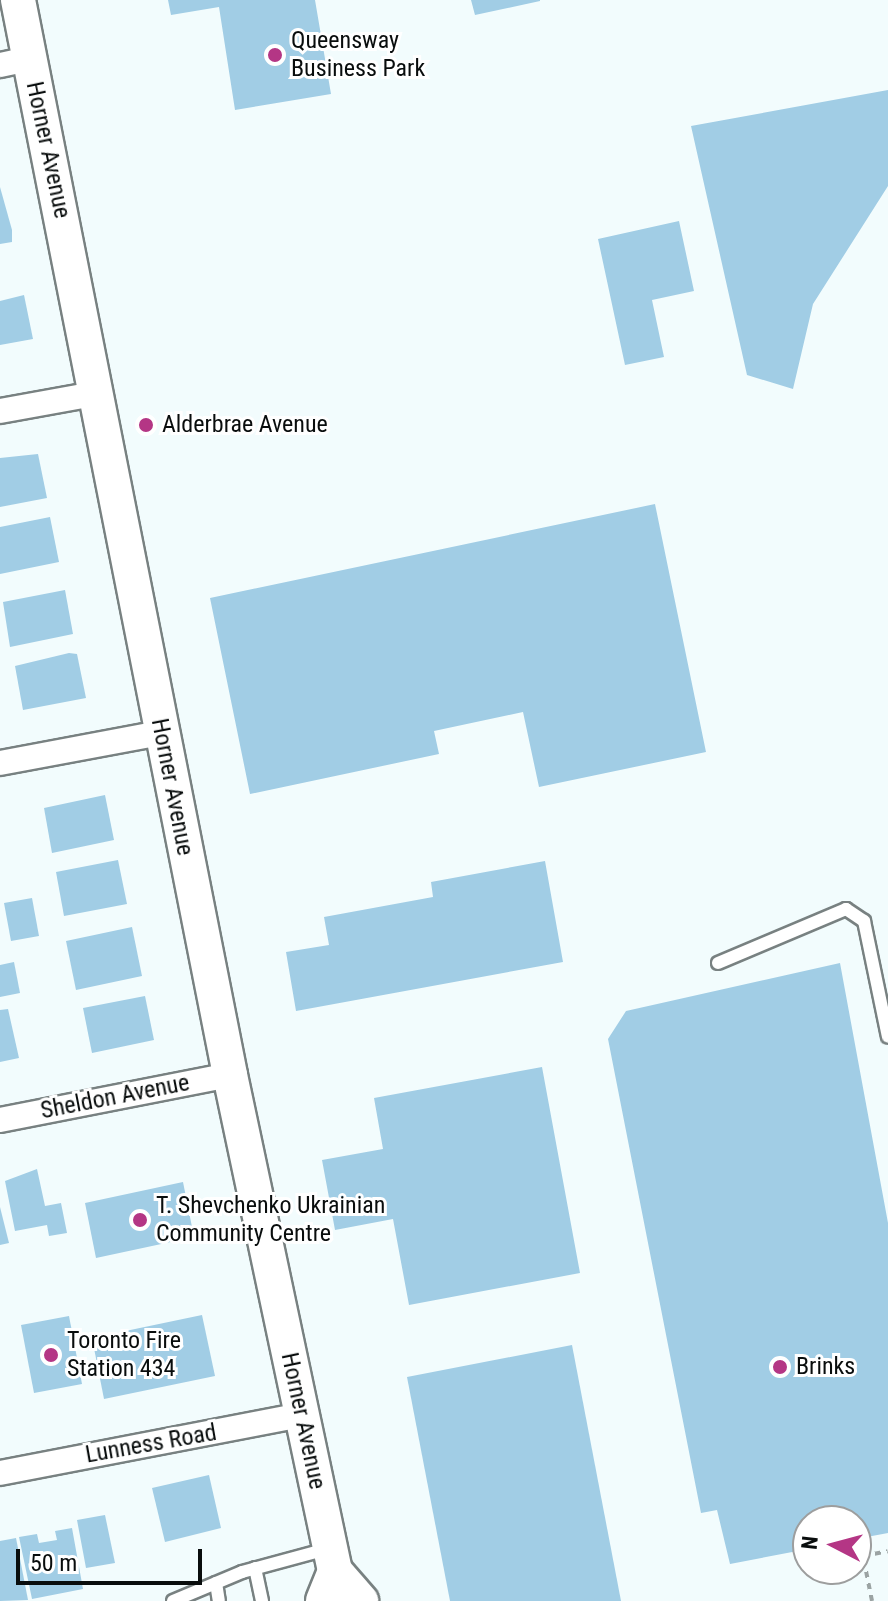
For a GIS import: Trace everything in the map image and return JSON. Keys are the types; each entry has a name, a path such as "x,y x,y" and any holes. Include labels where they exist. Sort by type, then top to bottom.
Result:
{"main road":[{"name":"Horner Avenue","path":"18,0 15,62 94,394 230,1075 302,1415 329,1574 361,1601"}],"street":[{"path":"0,411 94,394"},
{"path":"0,763 161,733"},
{"name":"Sheldon Avenue","path":"0,1120 230,1075"},
{"name":"Lunness Road","path":"0,1473 302,1415"}],"lane":[{"path":"718,963 846,909 864,921 888,1037"},
{"path":"173,1601 255,1568 329,1574"},
{"path":"255,1568 262,1601"},
{"path":"216,1583 219,1601"}],"path":[{"path":"872,1601 863,1556 888,1551"}],"building":[{"name":"Queensway Business Park","path":"168,0 315,0 331,94 235,110 219,7 171,15"},
{"path":"471,0 540,0 540,1 475,15"},
{"path":"888,90 888,186 813,304 793,389 747,375 691,126"},
{"path":"0,187 12,230 12,242 0,244"},
{"path":"679,221 694,291 652,300 664,357 625,365 598,239"},
{"path":"24,295 33,339 0,345 0,301"},
{"path":"38,454 47,498 0,507 0,458"},
{"path":"655,504 706,752 539,787 523,712 434,731 439,754 250,794 210,598"},
{"path":"50,517 59,562 0,574 0,527"},
{"path":"65,590 73,634 10,647 3,602"},
{"path":"69,653 77,654 86,698 23,710 15,666"},
{"path":"105,795 114,840 52,853 44,808"},
{"path":"118,860 127,904 64,916 56,872"},
{"path":"545,861 563,962 296,1011 286,952 329,945 324,917 433,897 431,882"},
{"path":"32,898 39,936 11,941 4,903"},
{"path":"132,927 142,976 76,990 66,941"},
{"path":"14,962 20,993 0,997 0,965"},
{"name":"Brinks","path":"840,963 888,1223 888,1533 872,1536 872,1505 792,1505 792,1552 730,1564 717,1510 701,1513 608,1039 626,1011"},
{"path":"145,996 154,1040 92,1053 83,1008"},
{"path":"8,1009 19,1058 0,1062 0,1010"},
{"path":"542,1067 580,1273 409,1305 393,1219 335,1230 322,1160 383,1149 374,1098"},
{"path":"37,1169 45,1206 61,1203 67,1233 49,1236 47,1225 15,1231 5,1181"},
{"name":"T. Shevchenko Ukrainian Community Centre","path":"183,1182 194,1237 96,1258 85,1203"},
{"path":"0,1207 9,1243 0,1245"},
{"path":"202,1315 215,1376 104,1399 92,1338"},
{"name":"Toronto Fire Station 434","path":"69,1316 82,1384 34,1393 21,1325"},
{"path":"572,1345 621,1601 450,1601 407,1377"},
{"path":"209,1475 221,1528 165,1542 152,1488"},
{"path":"105,1515 115,1563 86,1568 77,1520"},
{"path":"72,1528 83,1589 32,1599 19,1537 37,1534 39,1543 57,1540 55,1531"},
{"path":"16,1538 28,1600 0,1601 0,1541"}],"place":[{"name":"Queensway Business Park","path":"275,55"},
{"name":"Alderbrae Avenue","path":"146,425"},
{"name":"T. Shevchenko Ukrainian Community Centre","path":"140,1220"},
{"name":"Toronto Fire Station 434","path":"51,1355"},
{"name":"Brinks","path":"780,1367"}]}
